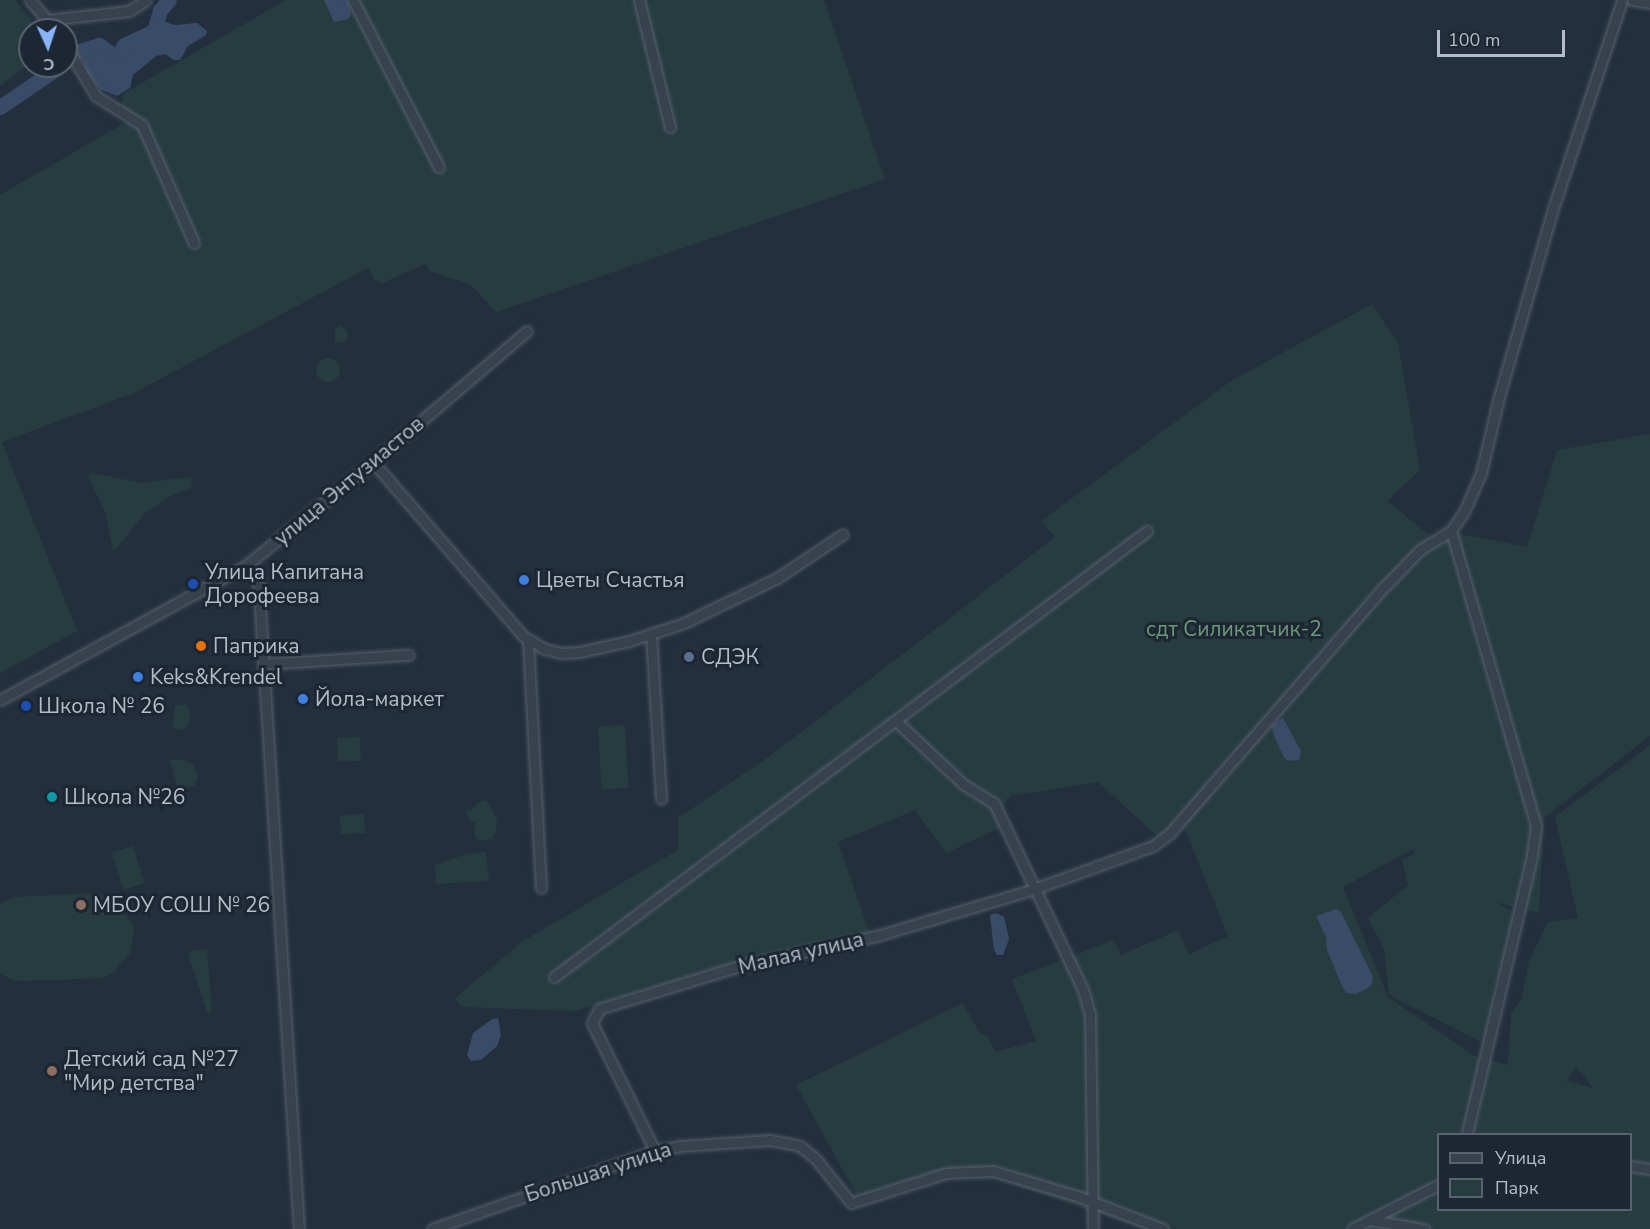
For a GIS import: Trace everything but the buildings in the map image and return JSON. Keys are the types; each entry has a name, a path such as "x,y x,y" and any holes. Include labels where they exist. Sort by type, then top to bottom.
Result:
{"street":[{"path":"30,0 45,18"},
{"path":"63,18 129,10 146,0"},
{"path":"353,0 389,64 439,167"},
{"path":"639,0 670,126"},
{"path":"1467,1133 1532,856 1536,826 1451,531 1464,512 1481,473 1499,398 1553,209 1622,0"},
{"path":"1632,0 1650,3"},
{"path":"78,66 96,96 142,125 194,243"},
{"name":"улица Энтузиастов","path":"0,700 248,564 374,462 527,331"},
{"path":"374,462 528,640 545,650 579,652 651,634 724,606 777,579 843,534"},
{"path":"554,977 796,793 896,721 1148,531"},
{"name":"Малая улица","path":"655,1150 592,1023 599,1009 736,967 880,935 1034,889 1153,846 1170,833 1385,586 1421,549 1451,531"},
{"path":"248,564 258,579 298,1229"},
{"path":"651,634 661,799"},
{"path":"528,640 542,888"},
{"path":"264,664 409,655"},
{"path":"896,721 963,784 994,804 1083,990 1090,1015 1093,1229"},
{"name":"Большая улица","path":"432,1229 655,1150 680,1146 783,1141 800,1146 816,1158 851,1203 946,1173 993,1171 1092,1202"},
{"path":"1632,1166 1650,1169"},
{"path":"1352,1229 1437,1186"},
{"path":"1092,1202 1163,1229"},
{"path":"1370,1220 1424,1229"}],"green space":[{"path":"0,0 15,0 30,18 18,18 18,72 0,86"},
{"path":"286,0 824,0 885,179 496,312 470,284 429,271 426,264 382,283 375,280 368,268 134,393 2,442 77,631 0,673 0,195 133,118 122,109 123,94"},
{"name":"сдт Силикатчик-2","path":"1372,304 1398,343 1420,470 1387,501 1442,545 1455,533 1527,547 1557,450 1650,434 1650,736 1544,818 1539,913 1494,902 1521,915 1493,991 1493,1048 1389,995 1384,949 1368,918 1408,885 1402,860 1415,853 1413,849 1343,887 1388,997 1475,1056 1508,1065 1511,1013 1521,1000 1529,961 1548,922 1578,918 1555,817 1650,745 1650,1229 1145,1229 997,1179 951,1178 861,1203 796,1085 963,1003 980,1033 988,1036 995,1052 1036,1041 1012,979 1114,940 1121,955 1178,930 1189,954 1228,936 1182,822 1158,837 1098,782 1011,796 1003,807 1008,824 946,853 915,810 838,842 870,934 726,965 575,1011 461,1007 455,998 523,941 678,850 678,818 770,756 1055,537 1041,521 1231,381","holes":["1577,1068 1593,1088 1566,1081"]},
{"path":"339,325 347,330 348,337 345,342 335,343 335,329"},
{"path":"328,358 337,361 340,370 337,379 328,382 319,379 316,370 319,361"},
{"path":"91,473 142,483 191,477 192,488 171,496 145,513 116,549 113,549 105,512 88,476"},
{"path":"186,704 191,712 187,727 181,730 172,728 175,706"},
{"path":"625,725 628,788 601,789 598,726"},
{"path":"360,737 361,761 338,762 337,738"},
{"path":"170,760 183,760 193,764 198,777 194,786 178,791"},
{"path":"486,800 497,819 496,831 492,839 480,841 475,837 475,823 469,819 465,809 467,812 468,808 471,811 472,807 476,809 476,804"},
{"path":"364,814 365,833 341,834 340,815"},
{"path":"133,846 144,883 123,890 112,852"},
{"path":"486,852 489,881 436,884 435,865 466,854"},
{"path":"98,893 118,902 132,924 134,933 130,953 114,972 103,978 24,981 13,980 0,974 0,904 14,897"},
{"path":"207,949 212,1011 208,1014 188,954 190,951"}],"water":[{"path":"324,0 348,0 351,15 348,19 334,22"},
{"path":"165,22 175,25 197,23 207,31 206,35 188,46 180,60 174,60 165,54 156,56 133,75 130,88 117,96 100,89 87,73 82,57 90,47 99,45 117,56 124,45 152,34 157,26"},
{"path":"1283,718 1301,751 1299,760 1288,761 1284,758 1273,733 1272,725"},
{"path":"1336,909 1341,912 1373,977 1372,984 1355,994 1346,993 1342,986 1327,950 1326,937 1316,916"},
{"path":"996,913 1004,917 1009,939 1003,955 997,955 994,950 990,915"},
{"path":"498,1018 501,1035 497,1046 481,1060 471,1061 467,1055 473,1033 492,1019"}],"waterway":[{"path":"78,52 99,45 114,56 119,55 124,45 154,31 160,10 169,0"},
{"path":"0,107 42,78"}],"place":[{"name":"Цветы Счастья","path":"524,580"},
{"name":"Улица Капитана Дорофеева","path":"193,584"},
{"name":"Паприка","path":"201,646"},
{"name":"СДЭК","path":"689,657"},
{"name":"Keks&Krendel","path":"138,677"},
{"name":"Йола-маркет","path":"303,699"},
{"name":"Школа № 26","path":"26,706"},
{"name":"Школа №26","path":"52,797"},
{"name":"МБОУ СОШ № 26","path":"81,905"},
{"name":"Детский сад №27 \"Мир детства\"","path":"52,1071"}]}
